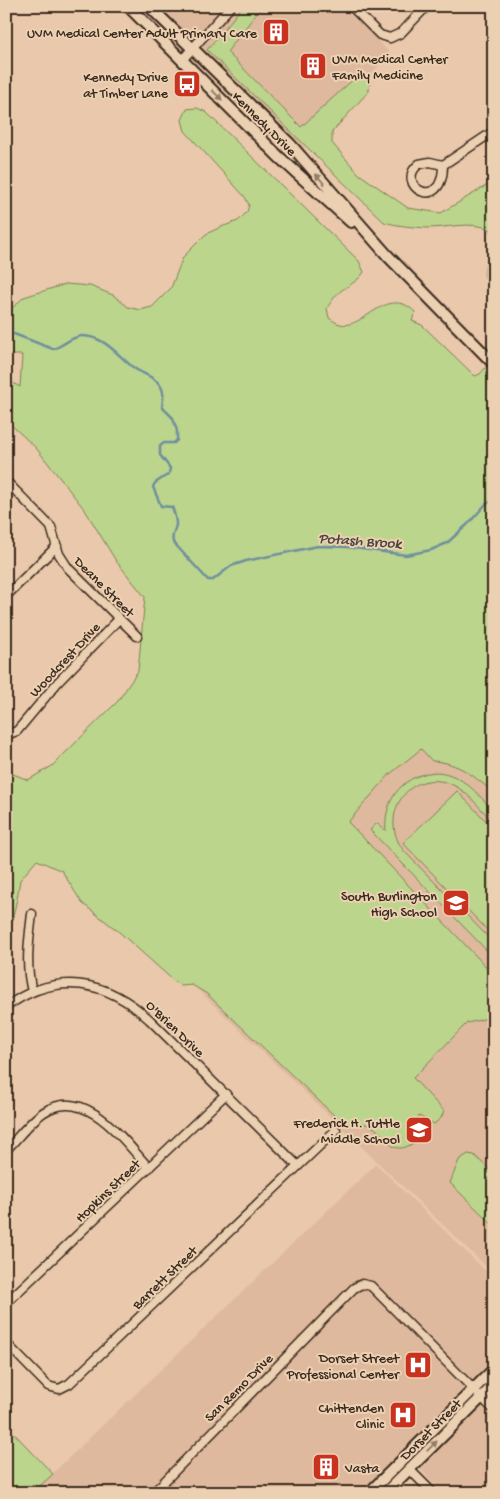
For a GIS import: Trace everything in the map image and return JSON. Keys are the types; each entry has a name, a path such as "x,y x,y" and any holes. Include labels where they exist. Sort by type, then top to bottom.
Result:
{"main road":[{"name":"Kennedy Drive","path":"128,6 279,156 387,255 494,364"},
{"name":"Kennedy Drive","path":"149,6 290,144 387,255"},
{"name":"Dorset Street","path":"369,1493 494,1369"},
{"name":"Dorset Street","path":"385,1493 494,1385"}],"street":[{"path":"182,60 231,6"},
{"path":"351,6 380,35 390,38 401,33 427,6"},
{"path":"443,165 441,182 435,190 425,193 413,185 411,179 412,172 419,164 430,162 443,165 494,131"},
{"name":"Deane Street","path":"6,481 47,521 54,532 56,546 62,560 68,568 137,636"},
{"path":"6,596 56,546"},
{"name":"Woodcrest Drive","path":"6,735 17,731 58,682 119,619"},
{"path":"32,914 28,964 32,991"},
{"name":"O'Brien Drive","path":"6,1007 32,991 58,985 100,988 119,996 146,1016 298,1166"},
{"name":"Hopkins Street","path":"6,1303 226,1094"},
{"path":"6,1150 43,1113 58,1106 75,1105 91,1111 104,1121 149,1168"},
{"name":"Barrett Street","path":"6,1342 48,1386 53,1389 64,1387 336,1130"},
{"name":"San Remo Drive","path":"153,1493 354,1288 362,1284 371,1286 473,1389"},
{"path":"473,1389 494,1410"},
{"path":"409,1469 433,1493"}],"shaded area":[{"path":"158,6 342,6 390,53 303,149"},
{"name":"Frederick H. Tuttle Middle School","path":"494,708 494,1274 194,986 390,774 446,728"},
{"path":"376,1164 494,1279 494,1358 359,1493 32,1493"},
{"path":"494,1395 494,1493 443,1493 419,1468"}],"green space":[{"path":"243,6 262,6 227,52 301,127 358,75 366,78 370,85 368,92 332,132 332,143 359,174 408,208 441,213 494,181 494,236 490,229 475,225 427,228 384,222 207,50"},
{"path":"197,108 206,112 359,261 364,272 334,298 327,308 329,318 340,324 349,324 358,321 385,305 395,303 405,305 415,312 412,321 422,325 475,376 480,374 494,358 494,793 466,771 450,764 432,761 421,749 390,774 348,822 494,975 494,1014 488,1018 467,1023 413,1078 444,1111 441,1118 434,1124 419,1116 410,1126 416,1136 415,1142 406,1147 394,1147 376,1129 369,1125 341,1122 207,994 192,985 181,986 174,981 118,931 82,903 62,871 37,860 20,880 8,937 6,938 6,771 28,780 52,766 118,701 138,671 145,597 116,561 85,510 36,448 6,420 6,379 20,387 22,355 6,355 6,314 24,297 66,284 90,286 113,295 128,307 140,310 152,307 171,288 183,257 206,234 238,221 247,212 249,205 245,197 185,131 182,120 187,109"},
{"path":"494,246 494,292 486,280 485,270"},
{"path":"438,772 463,781 476,792 494,811 494,823 469,796 457,787 436,781 422,783 410,789 401,798 396,810 394,824 397,838 404,851 494,943 494,958 370,830 377,823 386,831 388,808 392,798 406,782 426,773"},
{"path":"457,791 494,829 494,937 403,843"},
{"path":"468,1154 474,1155 494,1174 494,1226 450,1183 459,1160"},
{"path":"6,1425 53,1474 32,1493 6,1493"}],"waterway":[{"name":"Potash Brook","path":"14,334 53,349 78,336 98,339 134,368 155,379 160,385 163,393 162,407 173,418 177,431 177,440 174,443 164,443 160,446 160,455 170,468 169,474 155,483 153,487 161,506 172,507 173,509 176,525 173,542 208,580 213,580 231,566 246,561 318,546 347,547 406,555 431,550 447,543 486,504 494,500"}],"place":[{"name":"UVM Medical Center Adult Primary Care","path":"276,32"},
{"name":"UVM Medical Center Family Medicine","path":"313,66"},
{"name":"Kennedy Drive at Timber Lane","path":"187,84"},
{"name":"South Burlington High School","path":"456,903"},
{"name":"Frederick H. Tuttle Middle School","path":"419,1130"},
{"name":"Dorset Street Professional Center","path":"418,1365"},
{"name":"Chittenden Clinic","path":"403,1415"},
{"name":"Vasta","path":"326,1467"}]}
